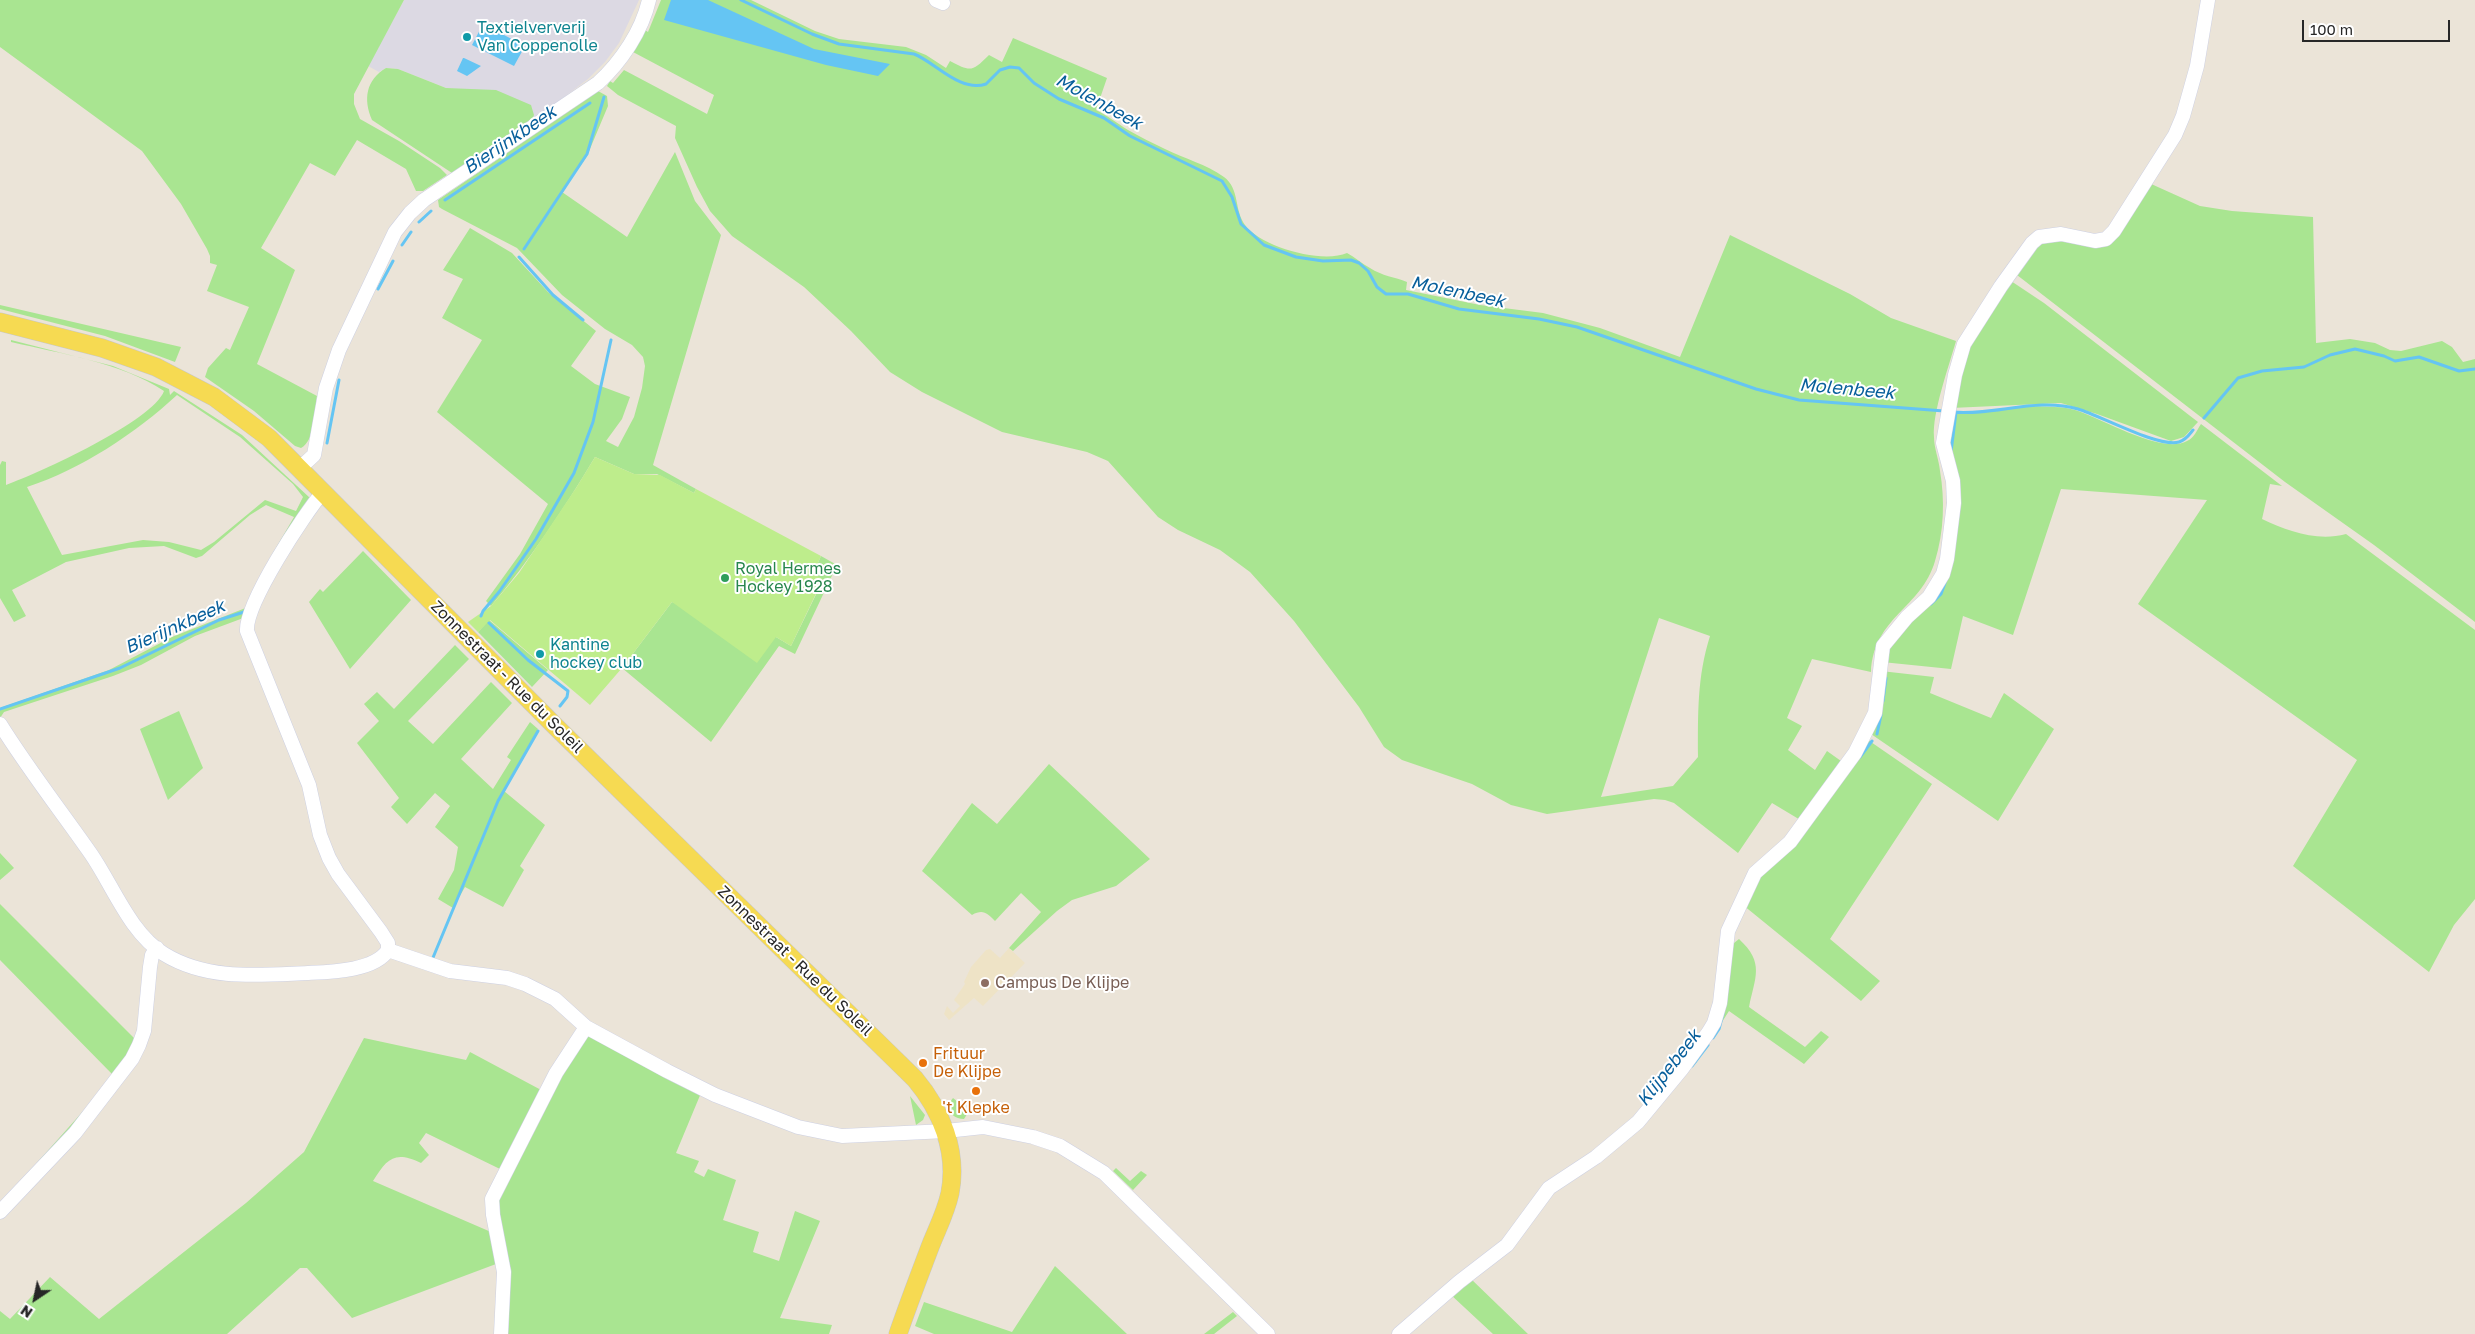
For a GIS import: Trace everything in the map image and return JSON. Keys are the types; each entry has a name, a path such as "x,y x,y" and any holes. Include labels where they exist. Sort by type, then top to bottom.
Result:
{"main road":[{"name":"Zonnestraat - Rue du Soleil","path":"0,322 120,353 177,376 249,422 300,468 554,725 907,1070 932,1101 946,1131 950,1159 950,1192 898,1334"}],"street":[{"path":"300,468 314,455 326,388 333,364 388,246 402,222 424,200 598,83 629,46 649,0"},
{"path":"1399,1334 1459,1282 1506,1245 1549,1188 1596,1157 1638,1122 1681,1070 1714,1023 1722,990 1725,942 1731,921 1739,905 1755,874 1790,842 1855,753 1875,712 1883,646 1907,617 1929,597 1943,574 1947,559 1954,503 1953,482 1943,449 1948,412 1964,344 2001,286 2032,243 2040,237 2054,234 2098,241 2106,239 2119,223 2175,135 2197,66 2208,0"},
{"path":"0,724 93,857 128,916 156,948 164,954 198,968 235,975 350,969 380,960 388,950 388,943 338,874 329,858 320,835 309,785 247,631 248,616 269,576 310,508 323,492"},
{"path":"0,1212 83,1124 136,1052 146,1020 150,967 152,955 156,948"},
{"path":"388,950 450,972 507,978 525,984 555,999 586,1027 690,1083 798,1127 842,1136 946,1131 983,1127 1032,1137 1060,1146 1104,1173 1268,1334"},
{"path":"501,1334 504,1272 493,1215 492,1199 556,1073 586,1027"}],"shaded area":[{"path":"404,0 639,0 619,43 605,62 588,79 531,122 467,91 446,88 398,69 386,68 379,72 368,66"},
{"name":"Campus De Klijpe","path":"1009,948 1025,963 983,1006 974,998 949,1020 944,1014 947,1006 953,1013 960,1006 954,1000 965,984 964,982 971,967 986,950 990,949 1000,958"}],"green space":[{"path":"0,0 404,0 354,94 354,104 360,119 399,141 440,168 447,175 423,191 416,191 406,169 357,140 335,176 310,163 261,248 295,270 257,364 317,396 312,432 306,444 301,448 295,446 254,411 205,377 208,368 226,348 230,350 249,307 207,291 217,265 210,263 207,249 181,204 142,151 0,47"},
{"path":"661,0 751,0 815,31 839,39 906,47 926,55 946,68 950,61 967,68 975,67 989,55 1002,62 1013,38 1107,78 1096,110 1137,135 1224,177 1232,187 1239,213 1245,225 1264,240 1308,255 1336,256 1347,253 1375,271 1407,282 1406,290 1480,305 1543,313 1600,328 1680,357 1730,235 1850,294 1891,318 1956,341 1938,403 1934,427 1934,441 1942,482 1943,516 1938,550 1928,577 1920,591 1889,625 1880,638 1874,653 1871,672 1812,659 1787,718 1802,726 1788,750 1815,770 1827,751 1841,761 1802,821 1772,803 1738,853 1674,803 1665,800 1654,799 1547,814 1511,805 1472,784 1402,760 1384,747 1359,707 1294,621 1250,572 1220,550 1178,530 1158,517 1108,461 1087,452 1002,432 922,392 890,372 851,331 804,287 732,236 710,211 697,187 675,138 676,126 618,95 607,86 610,81 613,83 624,70 707,114 714,95 633,52 645,30 648,32","holes":["1659,618 1710,636 1700,681 1698,757 1673,786 1601,797"]},
{"path":"386,68 398,69 446,88 496,90 531,105 534,115 531,122 452,173 372,120 368,105 368,91 374,78"},
{"path":"598,91 607,96 608,106 587,156 562,192 627,237 675,152 695,201 721,235 653,465 696,489 694,493 657,474 634,474 595,457 546,534 491,606 486,601 520,554 548,504 437,412 482,340 442,318 463,279 443,270 470,228 512,253 548,292 596,331 571,366 595,384 630,397 622,419 606,441 618,447 634,417 642,388 645,366 643,357 632,345 605,329 562,295 517,248 442,209 439,207 438,200"},
{"path":"2149,183 2200,206 2232,211 2313,217 2316,343 2350,339 2375,343 2390,350 2401,351 2442,341 2452,347 2463,362 2475,359 2475,622 2374,545 2285,482 2017,275 2020,265 2047,238 2096,245"},
{"path":"2011,281 2044,303 2198,422 2184,437 2171,441 2061,403 1951,408 1962,356"},
{"path":"0,305 181,347 175,362 105,336 0,309"},
{"path":"11,340 79,357 70,355 11,342"},
{"path":"91,360 113,366 169,389 170,395 174,391 242,435 310,498 268,567 273,553 294,517 266,505 250,515 202,556 196,558 164,546 129,548 66,562 12,590 26,616 14,622 0,598 0,465 2,461 6,462 6,485 68,458 118,431 139,417 155,403 164,391 147,381","holes":["177,395 240,437 293,484 303,497 296,511 265,500 214,542 201,550 169,542 143,540 62,555 27,487 67,471 106,449 144,423"]},
{"path":"2033,406 2075,410 2131,434 2162,443 2176,444 2187,441 2201,424 2282,486 2270,484 2262,519 2282,528 2314,536 2324,537 2346,534 2475,630 2475,899 2454,925 2429,972 2293,866 2357,760 2138,604 2207,500 2061,489 2013,635 1963,616 1951,669 1882,662 1888,643 1950,557 1946,450 1953,414"},
{"path":"595,457 634,474 660,475 694,493 696,489 821,556 813,574 823,579 791,646 776,637 757,663 672,602 622,668 590,705 490,620 478,632 468,622 491,606 519,573"},
{"path":"363,551 411,600 350,669 309,602 320,589 323,592"},
{"path":"821,556 837,565 795,654 779,646 711,742 622,668 672,602 776,637 791,646 823,580 813,574"},
{"path":"248,607 246,617 195,636 141,665 4,712 0,718 0,708 109,670 172,637"},
{"path":"489,620 548,670 532,687 478,632"},
{"path":"455,645 469,659 408,721 433,744 491,682 512,703 461,759 493,789 511,760 507,757 530,722 538,729 504,791 545,825 520,866 524,870 503,907 465,887 453,908 438,899 454,870 458,847 435,827 450,806 435,793 407,824 391,807 399,798 357,743 379,721 364,704 377,692 394,709"},
{"path":"1881,671 1934,677 1930,693 1991,718 2004,693 2054,729 1998,821 1871,734"},
{"path":"179,711 203,768 168,800 140,729"},
{"path":"1868,740 1932,784 1830,939 1880,981 1861,1001 1743,905 1750,890"},
{"path":"1049,764 1150,859 1116,886 1072,900 1013,951 1009,948 1041,912 1021,893 995,921 985,913 979,912 972,915 922,871 972,803 997,824"},
{"path":"0,853 14,868 0,880"},
{"path":"0,904 138,1042 94,1105 26,1175 93,1100 112,1074 0,960"},
{"path":"1739,939 1747,948 1755,963 1755,979 1749,1007 1805,1047 1821,1031 1829,1037 1804,1064 1729,1011 1696,1063 1692,1060 1715,1028 1729,940 1734,943"},
{"path":"585,1034 701,1093 676,1153 699,1161 694,1172 704,1177 708,1169 736,1180 723,1220 759,1232 753,1252 779,1261 795,1211 820,1221 780,1318 832,1325 829,1334 504,1334 497,1193"},
{"path":"364,1038 466,1060 470,1052 543,1091 500,1169 426,1133 419,1143 429,1155 421,1163 404,1157 392,1159 387,1162 373,1181 491,1232 496,1264 352,1318 307,1268 300,1268 227,1334 0,1334 0,1311 10,1319 50,1277 99,1319 246,1203 304,1152"},
{"path":"910,1096 925,1115 923,1120 916,1125"},
{"path":"953,1098 969,1111 964,1119 955,1117 948,1109 947,1106"},
{"path":"1116,1168 1130,1181 1141,1171 1147,1175 1133,1190 1113,1171"},
{"path":"1055,1266 1127,1334 934,1334 915,1326 924,1302 1012,1332"},
{"path":"1470,1278 1528,1334 1493,1334 1450,1294"},
{"path":"1233,1312 1237,1316 1214,1334 1204,1334"}],"water":[{"path":"671,0 708,0 814,49 890,64 878,76 826,65 664,20"},
{"path":"483,24 525,46 514,66 472,45"},
{"path":"463,58 481,66 467,76 457,71"}],"waterway":[{"name":"Molenbeek","path":"741,0 812,34 839,44 914,54 957,81 967,84 976,86 986,84 1000,70 1010,67 1019,68 1034,83 1059,99 1104,118 1130,136 1222,181 1232,197 1241,224 1264,245 1296,257 1323,261 1351,260 1359,263 1368,271 1377,287 1386,294 1408,294 1459,309 1539,319 1577,327 1756,389 1799,400 1944,411"},
{"path":"524,249 587,154 604,97"},
{"name":"Bierijnkbeek","path":"445,200 590,103"},
{"name":"Bierijnkbeek","path":"419,222 431,211"},
{"name":"Bierijnkbeek","path":"402,245 411,232"},
{"path":"519,257 553,295 583,320"},
{"name":"Bierijnkbeek","path":"378,289 393,261"},
{"path":"481,616 536,539 574,473 593,422 611,340"},
{"name":"Molenbeek","path":"2204,418 2238,378 2262,371 2304,367 2330,355 2355,349 2384,356 2395,361 2419,357 2459,371 2475,369"},
{"name":"Bierijnkbeek","path":"327,443 339,380"},
{"name":"Molenbeek","path":"1953,412 1969,413 2031,406 2062,406 2078,409 2144,436 2170,443 2184,440 2193,430"},
{"name":"Klijpebeek","path":"1951,452 1956,412"},
{"name":"Klijpebeek","path":"1931,604 1941,594 1945,583"},
{"name":"Bierijnkbeek","path":"0,709 120,668 219,620 244,612 246,609"},
{"path":"489,623 528,660 568,691 567,697 560,706"},
{"name":"Klijpebeek","path":"1883,701 1886,678"},
{"name":"Klijpebeek","path":"1877,734 1881,715"},
{"path":"432,960 498,801 538,731"},
{"name":"Klijpebeek","path":"1860,757 1872,741"},
{"name":"Klijpebeek","path":"1713,1038 1719,1029 1723,1014"},
{"name":"Klijpebeek","path":"1692,1066 1708,1045"}],"place":[{"name":"Textielververij Van Coppenolle","path":"467,37"},
{"name":"Royal Hermes Hockey 1928","path":"725,578"},
{"name":"Kantine hockey club","path":"540,654"},
{"name":"Campus De Klijpe","path":"985,983"},
{"name":"Frituur De Klijpe","path":"923,1063"},
{"name":"'t Klepke","path":"976,1091"}]}
